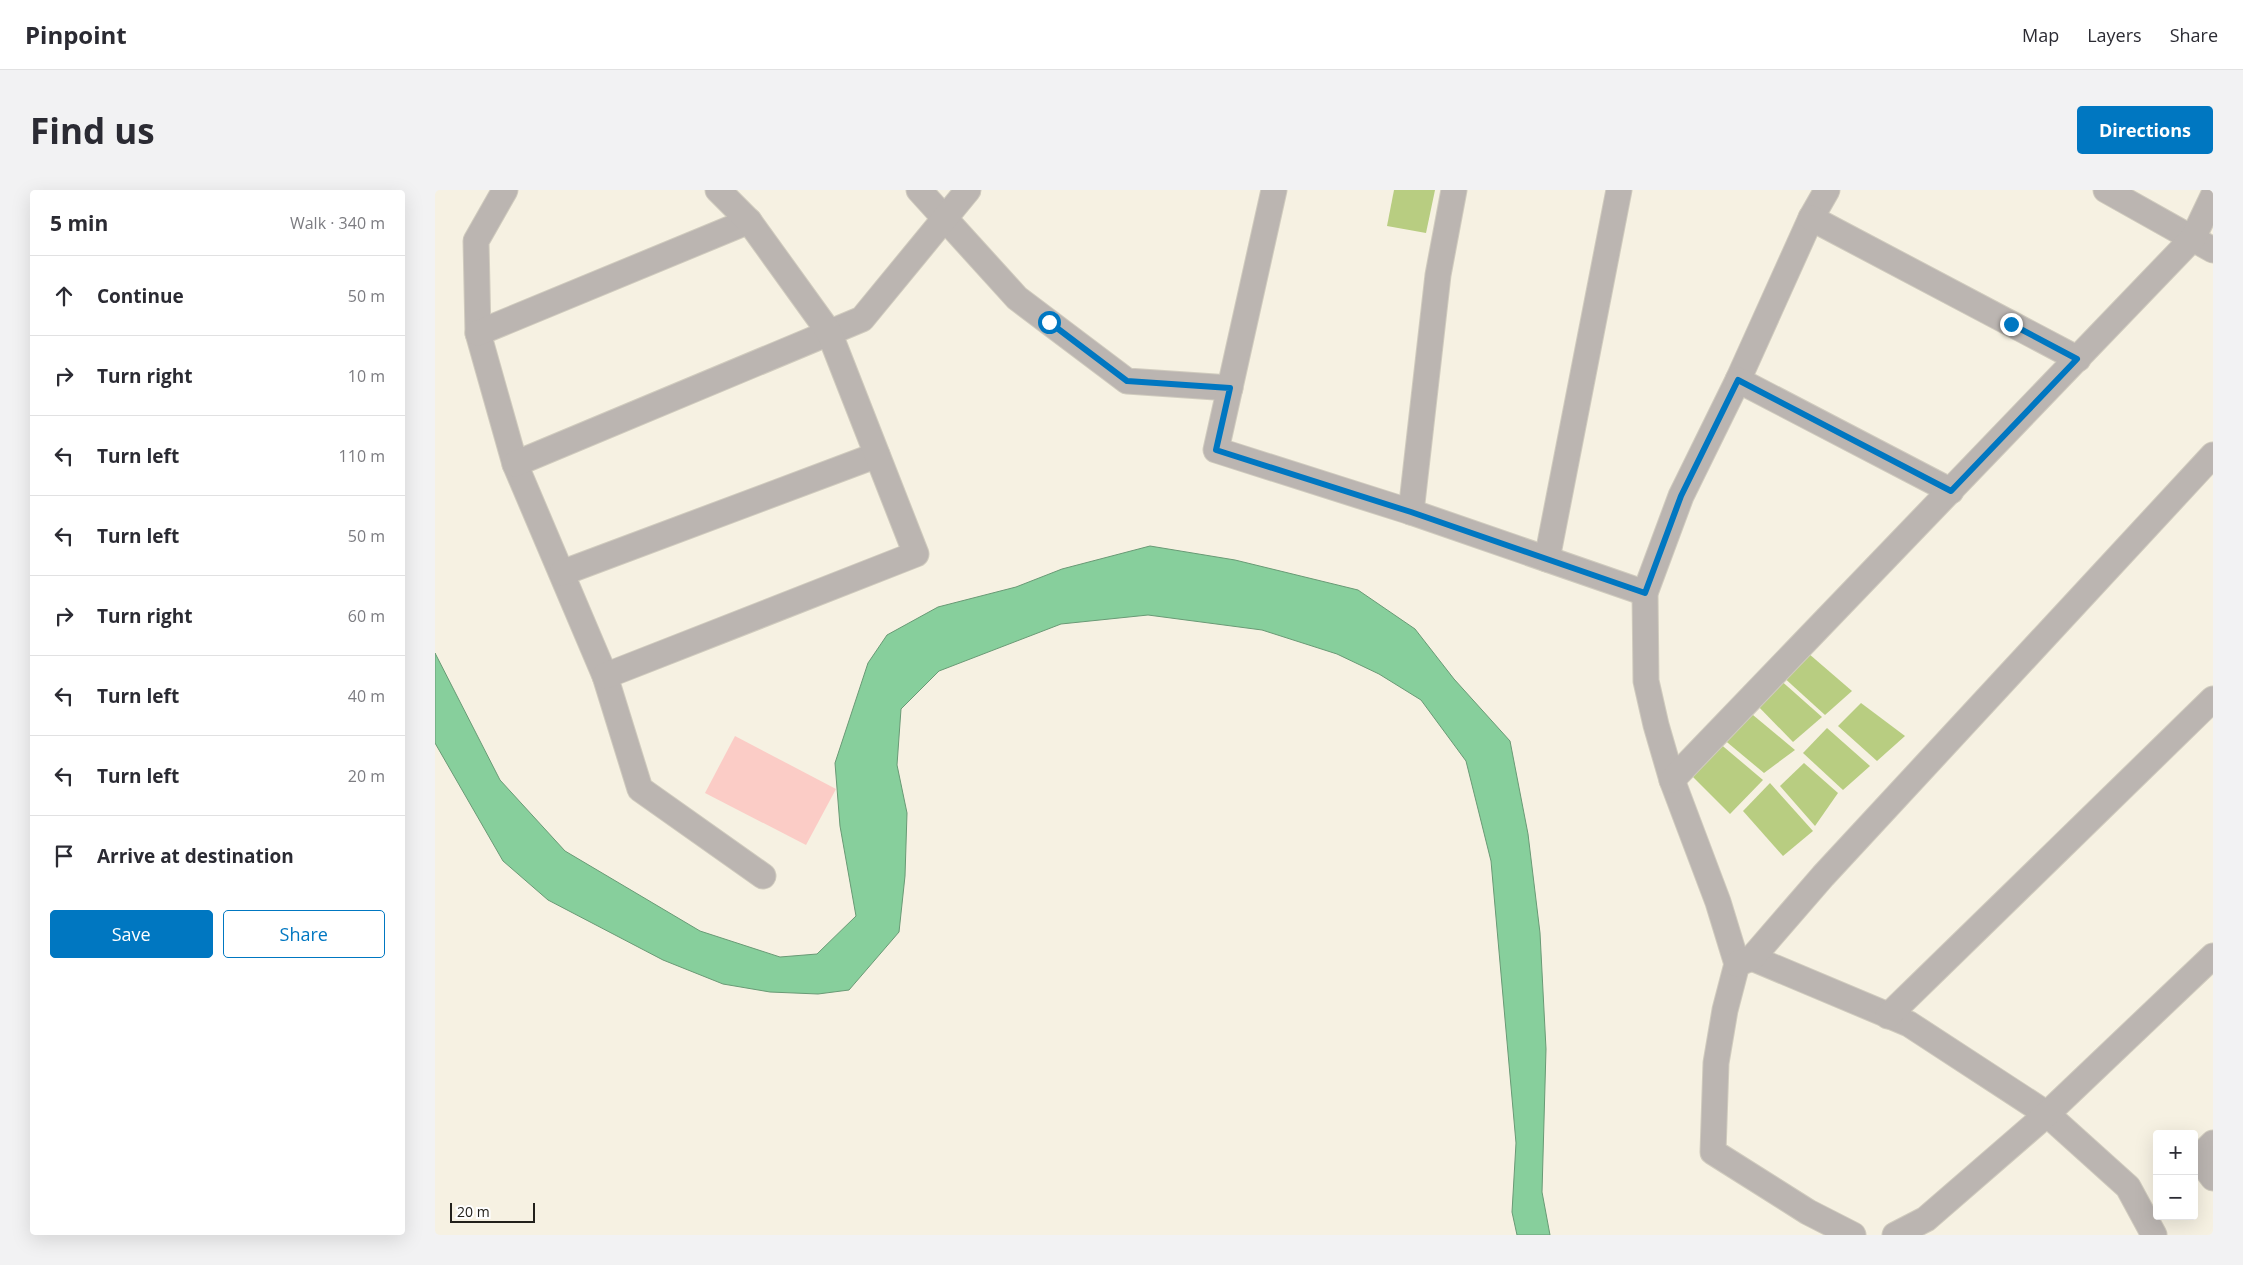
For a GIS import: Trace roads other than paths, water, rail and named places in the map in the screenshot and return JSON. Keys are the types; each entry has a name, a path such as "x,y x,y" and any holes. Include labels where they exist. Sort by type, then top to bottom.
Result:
{"street":[{"path":"505,190 476,241 478,333 515,464 605,676 640,789 763,876"},
{"path":"605,676 916,554 829,332 749,221 718,190"},
{"path":"919,190 1017,298 1127,381 1230,388"},
{"path":"515,464 862,319 943,218 968,190"},
{"path":"1274,190 1216,450 1411,512 1645,593"},
{"path":"1411,512 1438,275 1454,190"},
{"path":"1547,559 1619,190"},
{"path":"1827,190 1811,218 1738,380 1681,496 1645,593 1646,681 1672,780 1719,902 1745,961 1909,1024 2047,1114 2128,1187 2151,1216"},
{"path":"2106,190 2203,244"},
{"path":"1672,780 2077,359 2203,244 2213,196"},
{"path":"1811,218 2077,359"},
{"path":"478,333 749,221"},
{"path":"1738,380 1951,491"},
{"path":"1853,1235 1809,1212 1713,1152 1716,1063 1725,1010 1745,961 2213,455"},
{"path":"562,574 877,456"},
{"path":"1888,1016 2213,699"},
{"path":"1895,1235 1927,1219 2047,1114 2213,956"},
{"path":"2202,1154 2213,1178"}]}
